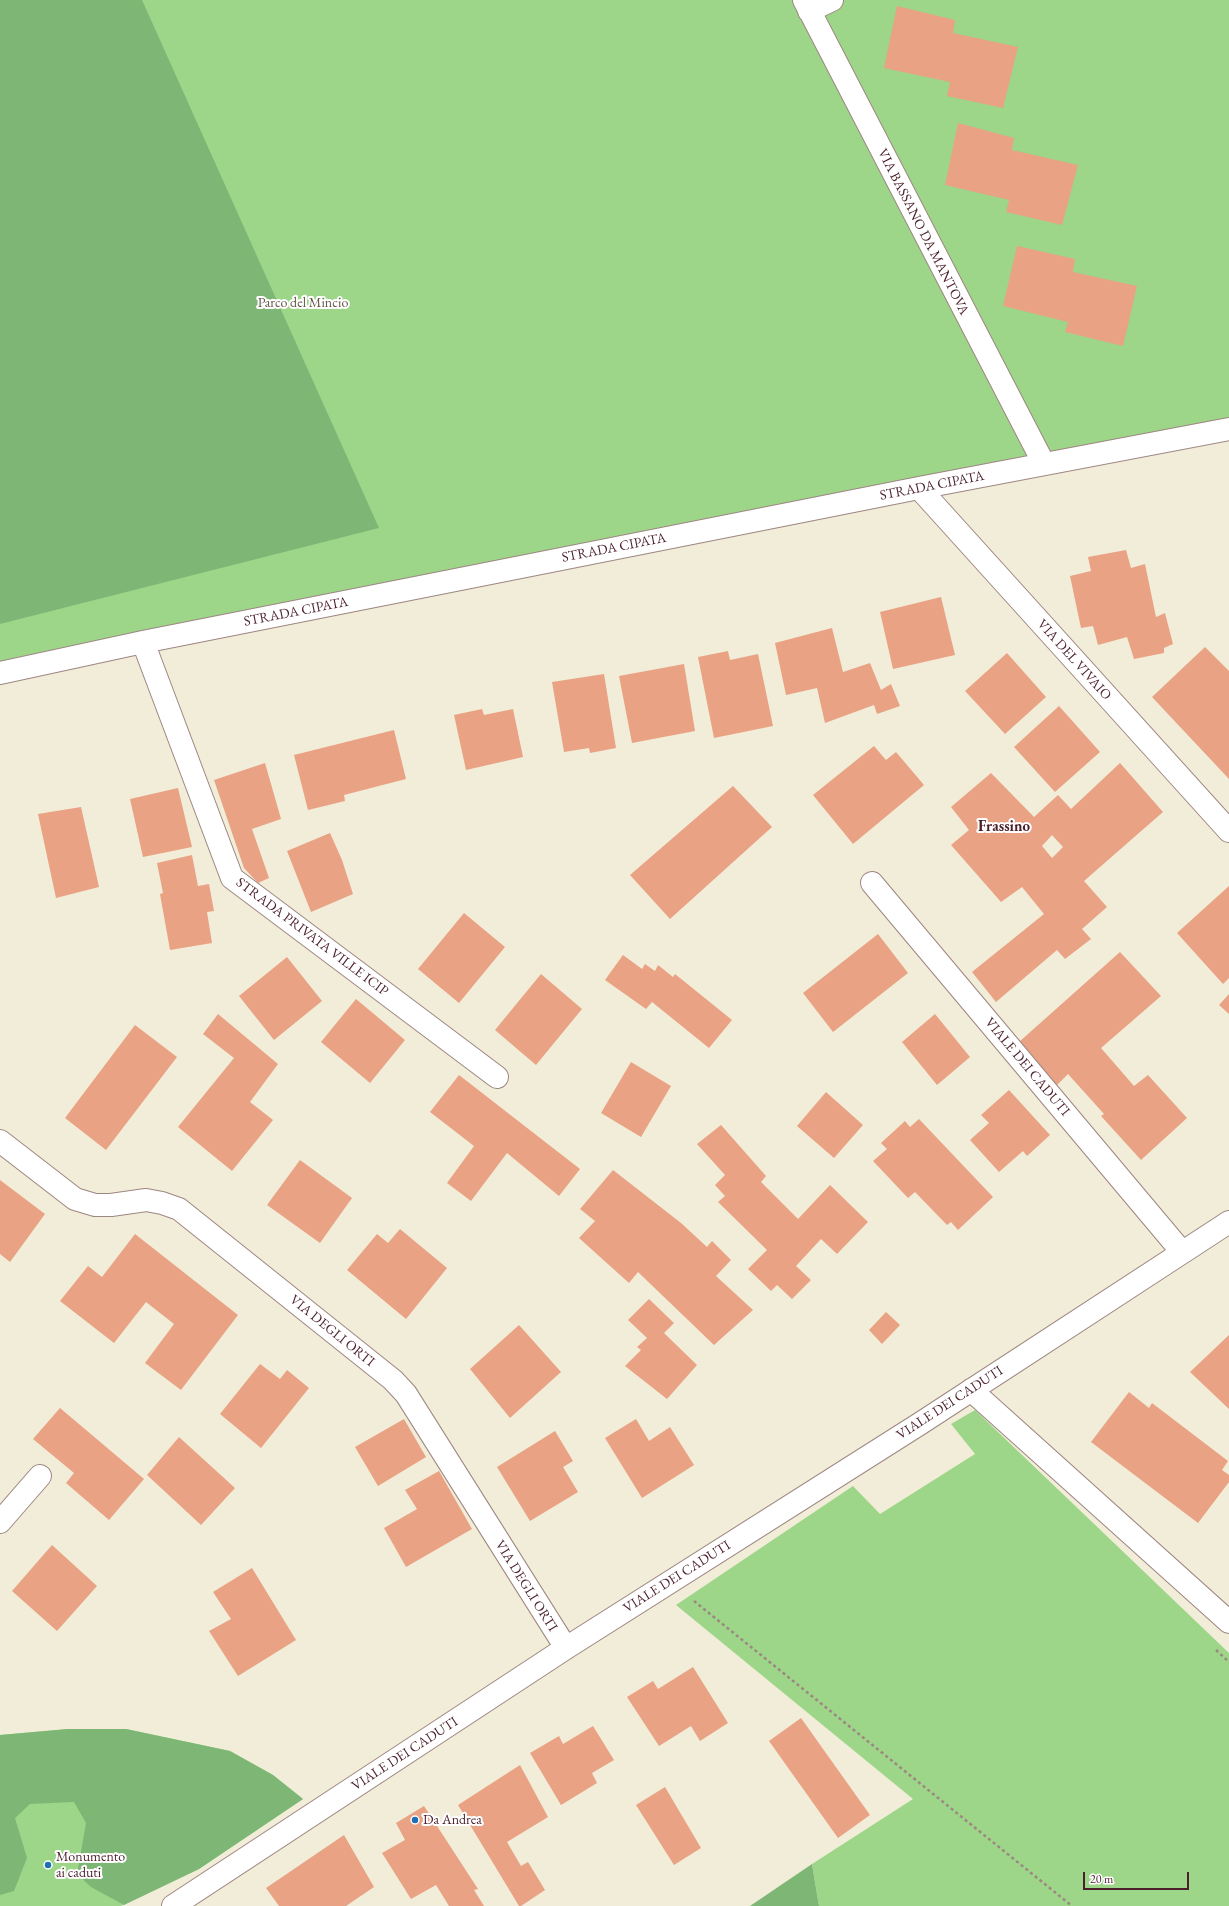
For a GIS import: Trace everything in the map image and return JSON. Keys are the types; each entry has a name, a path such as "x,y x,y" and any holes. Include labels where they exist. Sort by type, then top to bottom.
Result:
{"street":[{"path":"806,6 832,0"},
{"name":"VIA BASSANO DA MANTOVA","path":"806,6 1044,464"},
{"name":"STRADA CIPATA","path":"0,673 143,642 919,488 1229,429"},
{"name":"VIA DEL VIVAIO","path":"919,488 1229,831"},
{"name":"STRADA PRIVATA VILLE ICIP","path":"143,642 232,878 497,1077"},
{"name":"VIALE DEI CADUTI","path":"872,883 1182,1252"},
{"name":"VIA DEGLI ORTI","path":"0,1141 75,1200 100,1205 146,1200 162,1203 179,1209 393,1380 406,1394 566,1648"},
{"name":"VIALE DEI CADUTI","path":"173,1906 566,1648 971,1390 1229,1222"},
{"path":"971,1390 1229,1622"},
{"path":"0,1522 40,1476"}],"path":[{"path":"666,1584 688,1597 1072,1906"}],"green space":[{"name":"Parco del Mincio","path":"0,0 1229,0 1229,431 0,673"},
{"path":"0,0 142,0 379,528 0,624"},
{"path":"975,1410 1229,1653 1229,1906 819,1906 812,1864 913,1799 676,1605 853,1486 880,1514 975,1454 951,1424"},
{"path":"68,1729 126,1729 230,1751 273,1775 303,1799 199,1869 121,1906 0,1906 0,1735"},
{"path":"68,1729 126,1729 230,1751 273,1775 303,1799 199,1869 124,1905 91,1887 77,1874 86,1823 74,1802 30,1804 15,1818 27,1858 14,1891 0,1895 0,1735"},
{"path":"812,1864 819,1906 750,1906"}],"building":[{"path":"897,6 955,20 953,33 1018,47 1003,108 947,96 950,82 884,68"},
{"path":"958,123 1014,138 1012,150 1078,165 1062,225 1006,212 1009,200 945,185"},
{"path":"1017,246 1075,259 1073,272 1137,286 1123,346 1065,332 1068,322 1003,306"},
{"path":"1126,550 1131,568 1145,564 1156,617 1165,613 1173,644 1164,648 1164,653 1134,659 1127,637 1098,645 1093,626 1081,628 1070,576 1091,571 1088,557"},
{"path":"941,597 955,655 893,669 880,612"},
{"path":"832,628 843,672 870,663 881,690 891,684 900,706 877,714 874,705 825,723 817,688 786,695 775,643"},
{"path":"1205,647 1229,671 1229,779 1152,697"},
{"path":"728,651 730,660 758,654 773,726 714,738 698,657"},
{"path":"1007,653 1046,697 1005,734 965,691"},
{"path":"684,664 695,731 632,743 619,676"},
{"path":"604,674 616,748 590,753 589,748 564,752 552,682"},
{"path":"1059,706 1100,752 1055,792 1014,747"},
{"path":"482,709 484,715 513,709 523,757 466,770 454,715"},
{"path":"394,730 406,779 344,795 345,801 308,810 294,755"},
{"path":"874,746 886,760 896,752 924,785 853,844 813,795"},
{"path":"265,763 281,819 252,829 269,878 258,883 244,868 214,780"},
{"path":"1120,763 1163,812 1084,881 1107,907 1082,929 1091,939 1065,959 1057,950 996,1002 972,972 1044,914 1022,887 1001,902 951,845 969,830 951,807 991,773 1034,817 1058,795 1071,809","holes":["1052,835 1063,847 1052,858 1042,846"]},
{"path":"733,786 772,827 670,919 630,875"},
{"path":"178,788 192,847 143,857 130,799"},
{"path":"81,807 99,887 56,898 38,814"},
{"path":"330,833 342,860 353,894 311,912 287,851"},
{"path":"192,855 198,886 209,884 214,911 207,912 212,943 170,950 160,894 163,893 157,863"},
{"path":"1229,886 1229,978 1223,984 1177,933"},
{"path":"464,913 505,947 459,1003 418,969"},
{"path":"878,934 908,973 833,1032 803,993"},
{"path":"1120,952 1161,996 1101,1048 1134,1086 1148,1075 1187,1118 1141,1160 1101,1116 1104,1114 1068,1074 1057,1085 1019,1042"},
{"path":"623,955 642,969 645,964 655,971 658,965 673,977 675,974 732,1020 709,1048 652,1002 646,1009 605,980"},
{"path":"287,957 322,1001 274,1040 239,996"},
{"path":"541,974 582,1009 536,1065 495,1030"},
{"path":"1229,994 1229,1014 1219,1005"},
{"path":"356,999 405,1040 370,1083 321,1042"},
{"path":"218,1014 278,1064 250,1102 273,1120 232,1171 178,1127 234,1058 203,1034"},
{"path":"935,1014 970,1057 937,1085 902,1042"},
{"path":"135,1025 177,1057 106,1150 65,1118"},
{"path":"631,1062 671,1086 641,1137 601,1113"},
{"path":"459,1075 580,1169 559,1196 507,1153 471,1201 447,1183 474,1146 430,1112"},
{"path":"1009,1090 1050,1135 1027,1156 1023,1151 999,1172 970,1140 989,1123 981,1115"},
{"path":"826,1092 863,1125 834,1158 797,1126"},
{"path":"919,1119 993,1197 958,1230 951,1222 947,1225 915,1192 908,1198 873,1161 887,1149 881,1143 905,1121 910,1127"},
{"path":"721,1125 766,1176 761,1182 798,1219 830,1185 868,1222 837,1254 821,1239 796,1266 811,1280 792,1299 777,1285 771,1291 748,1269 767,1250 718,1202 725,1196 715,1185 725,1175 697,1144"},
{"path":"300,1160 352,1198 320,1243 267,1205"},
{"path":"613,1170 681,1223 707,1247 712,1241 731,1260 716,1276 753,1310 714,1345 638,1272 629,1283 579,1238 595,1221 580,1209"},
{"path":"0,1180 45,1214 10,1262 0,1254"},
{"path":"400,1229 447,1268 406,1319 347,1270 377,1234 388,1243"},
{"path":"135,1234 238,1315 181,1390 145,1363 174,1324 146,1302 114,1343 60,1301 88,1266 102,1277"},
{"path":"649,1299 674,1323 664,1333 697,1365 667,1399 625,1366 641,1350 637,1347 647,1338 628,1320"},
{"path":"886,1312 900,1325 882,1344 869,1330"},
{"path":"519,1325 561,1372 510,1418 470,1369"},
{"path":"1229,1335 1229,1409 1190,1372"},
{"path":"260,1364 280,1379 287,1370 309,1388 261,1448 220,1414"},
{"path":"1129,1392 1149,1408 1152,1403 1228,1461 1222,1470 1229,1475 1229,1482 1198,1523 1091,1442"},
{"path":"60,1408 144,1479 109,1520 66,1483 74,1473 33,1439"},
{"path":"404,1419 426,1457 378,1486 355,1447"},
{"path":"636,1419 649,1441 670,1427 694,1465 642,1498 605,1438"},
{"path":"555,1431 573,1461 563,1467 578,1492 530,1521 497,1467"},
{"path":"179,1437 235,1488 201,1525 147,1475"},
{"path":"439,1471 472,1529 406,1567 384,1528 417,1509 405,1490"},
{"path":"52,1545 97,1586 57,1631 12,1591"},
{"path":"252,1568 296,1640 238,1676 209,1631 231,1619 213,1592"},
{"path":"693,1667 728,1723 700,1741 691,1726 659,1746 627,1697 653,1681 658,1689"},
{"path":"801,1718 870,1815 838,1838 769,1741"},
{"path":"593,1726 614,1760 592,1773 597,1783 561,1805 530,1753 559,1736 563,1744"},
{"path":"520,1765 548,1817 507,1842 521,1866 528,1862 545,1890 519,1906 458,1805"},
{"path":"665,1787 701,1848 674,1865 636,1805"},
{"path":"424,1806 478,1889 474,1890 484,1906 449,1906 436,1885 411,1899 382,1853 405,1840 396,1823"},
{"path":"344,1835 374,1887 346,1906 279,1906 266,1888"}],"place":[{"name":"Da Andrea","path":"415,1820"},
{"name":"Monumento ai caduti","path":"48,1865"}],"district":[{"name":"Frassino","path":"1004,827"}]}
